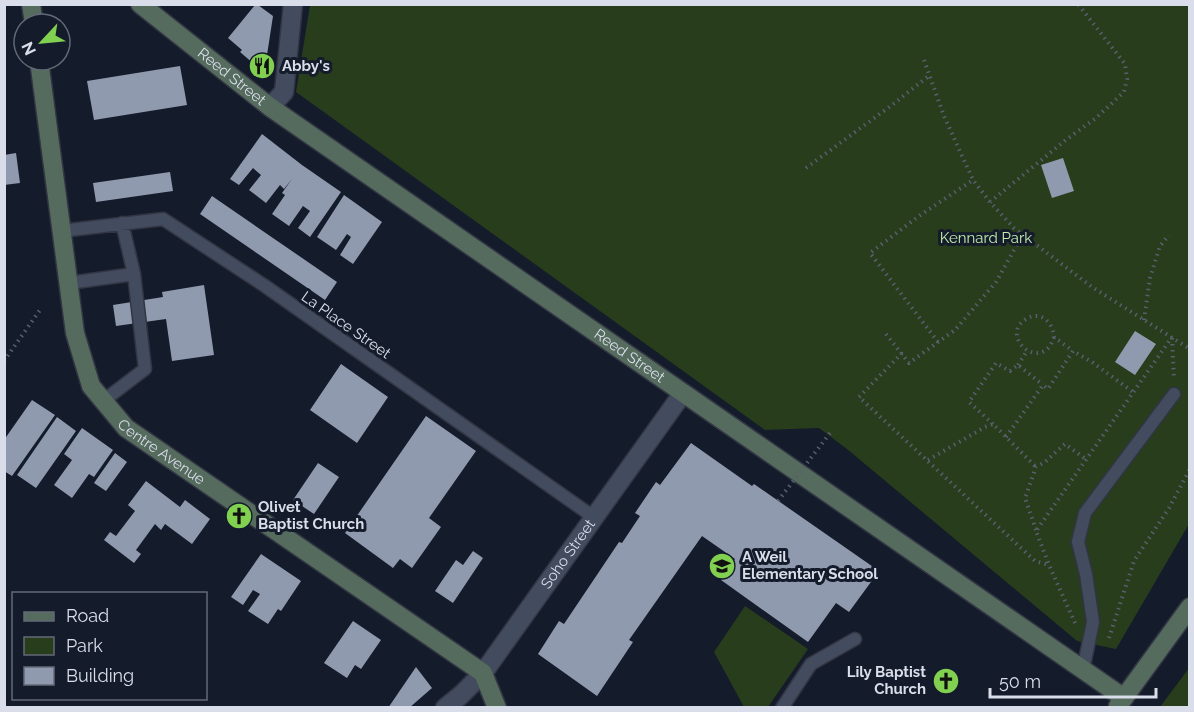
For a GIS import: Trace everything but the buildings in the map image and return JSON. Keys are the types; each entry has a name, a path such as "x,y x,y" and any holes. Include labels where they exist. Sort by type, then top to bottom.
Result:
{"street":[{"name":"Reed Street","path":"140,4 270,107 1083,670 1120,703"},
{"path":"270,107 284,92 293,4"},
{"name":"Centre Avenue","path":"41,72 75,333 91,386 126,428 483,673"},
{"name":"Soho Street","path":"445,708 483,673 683,393"},
{"path":"1120,703 1190,607"},
{"path":"483,673 497,708"}],"lane":[{"name":"La Place Street","path":"61,231 163,219 265,286 595,518"},
{"path":"103,401 145,369 134,274 123,224"},
{"path":"69,283 134,274"},
{"path":"1083,670 1094,622 1078,542 1085,513 1174,394"},
{"path":"782,708 811,664 855,639"}],"path":[{"path":"990,202 1096,118 1124,92 1127,79 1125,64 1078,4"},
{"path":"924,60 944,116 973,180 990,202 1014,228 1092,287 1190,349"},
{"path":"806,168 930,75"},
{"path":"938,342 870,253 919,216 973,180"},
{"path":"886,334 909,363 955,330 996,282 1023,234"},
{"path":"1144,320 1150,278 1160,246 1170,235"},
{"path":"4,361 40,310"},
{"path":"1028,317 1044,318 1054,329 1054,337 1047,349 1034,353 1027,351 1018,341 1018,327 1028,317"},
{"path":"1054,337 1133,392"},
{"path":"1172,337 1174,394"},
{"path":"1027,351 1018,365 1010,371 996,363 969,402 1036,467"},
{"path":"1018,365 1048,389 1073,351"},
{"path":"902,353 859,397 1035,561 1049,565"},
{"path":"1006,437 1043,385"},
{"path":"928,460 993,424"},
{"path":"778,501 830,432"},
{"path":"1036,531 1025,498 1036,467 1065,444 1087,459"},
{"path":"1106,647 1134,561 1190,470"}],"green space":[{"name":"Kennard Park","path":"310,5 1189,5 1189,524 1116,649 1077,641 819,428 765,430 296,92"},
{"path":"745,606 808,649 768,707 744,707 714,652"},
{"path":"1189,668 1189,707 1160,707"}],"place":[{"name":"Abby's","path":"262,66"},
{"name":"Olivet Baptist Church","path":"239,516"},
{"name":"A Weil Elementary School","path":"722,566"},
{"name":"Lily Baptist Church","path":"946,681"}]}
